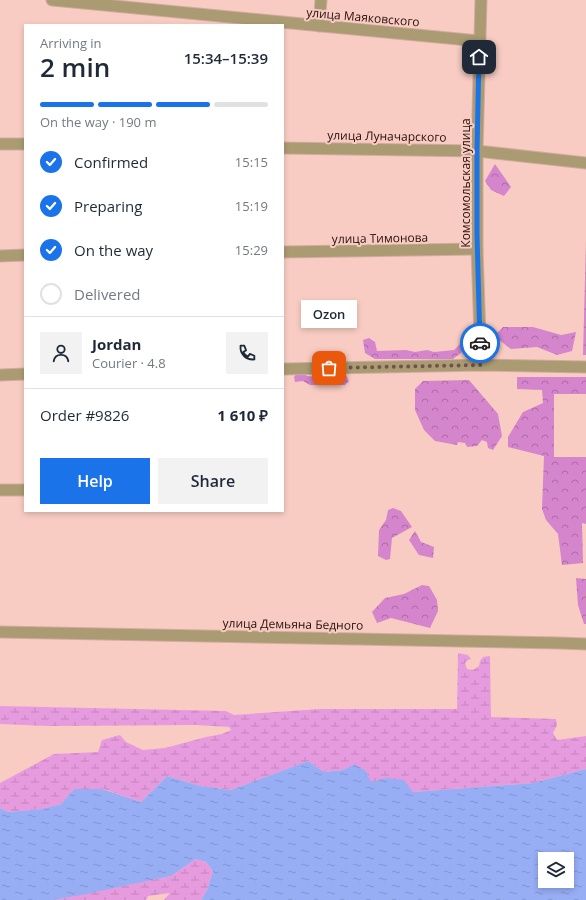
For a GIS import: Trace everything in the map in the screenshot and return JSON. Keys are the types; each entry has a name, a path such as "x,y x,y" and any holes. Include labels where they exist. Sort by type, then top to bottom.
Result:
{"street":[{"name":"улица Маяковского","path":"52,0 480,41"},
{"path":"319,26 321,0"},
{"name":"Комсомольская улица","path":"481,0 477,150 477,249 481,365"},
{"path":"0,144 24,144"},
{"name":"улица Луначарского","path":"284,148 477,150 586,162"},
{"name":"улица Тимонова","path":"284,252 477,249"},
{"path":"0,256 24,255"},
{"path":"284,369 481,365 586,367"},
{"path":"0,375 24,374"},
{"path":"0,490 24,490"},
{"name":"улица Демьяна Бедного","path":"0,632 586,644"}],"green space":[{"path":"495,164 511,187 504,196 491,190 485,181"},
{"path":"586,240 586,355 583,355"},
{"path":"503,327 533,327 561,335 576,332 572,351 557,355 537,347 511,349 494,336"},
{"path":"369,338 375,342 377,351 406,350 415,352 427,350 434,352 454,350 460,344 465,344 461,353 453,359 375,359 365,353 363,340"},
{"path":"297,373 304,373 307,376 318,377 346,375 349,381 345,385 310,385 303,381 295,382 294,377"},
{"path":"517,377 586,377 586,394 554,394 554,457 586,457 586,524 582,523 583,563 562,565 558,534 546,520 542,509 544,456 508,447 508,437 523,412 543,403 542,390 517,389"},
{"path":"469,380 498,414 502,436 493,450 488,448 487,442 482,440 477,446 467,447 465,443 458,442 457,445 435,441 424,430 415,410 415,389 423,381"},
{"path":"393,508 401,511 412,527 392,538 390,559 386,560 378,556 379,530 386,520 388,510"},
{"path":"415,531 421,542 434,547 433,558 419,555 409,540"},
{"path":"576,578 586,579 586,624 584,624 578,605"},
{"path":"422,585 429,586 437,600 438,611 430,628 391,618 377,623 372,612 385,598 404,594"},
{"path":"458,653 468,655 471,659 465,663 467,669 473,670 479,666 483,657 490,656 491,717 556,719 557,725 553,733 557,740 586,736 586,769 533,783 413,792 387,778 371,783 366,771 355,765 343,770 324,772 308,761 231,790 200,786 167,776 141,802 103,789 74,789 61,804 42,809 8,812 0,808 0,783 54,754 98,752 102,740 120,735 126,742 143,750 165,748 222,734 231,730 229,727 196,725 48,726 0,724 0,706 226,711 234,715 320,709 457,709"},
{"path":"196,859 206,862 213,871 207,890 201,900 164,900 170,893 148,896 146,900 53,900 171,876"}],"water":[{"path":"308,761 324,772 343,770 355,764 366,771 371,782 386,778 404,780 413,792 533,783 586,769 586,900 201,900 207,890 213,871 206,862 196,859 171,876 81,895 53,900 0,900 0,808 8,812 42,809 61,804 74,789 102,789 141,802 167,776 200,786 231,790"}],"way so far":[{"path":"329,368 481,365 480,343"}],"place":[{"name":"Ozon","path":"329,368"}],"route":[{"path":"479,57 477,235 480,343"}]}
